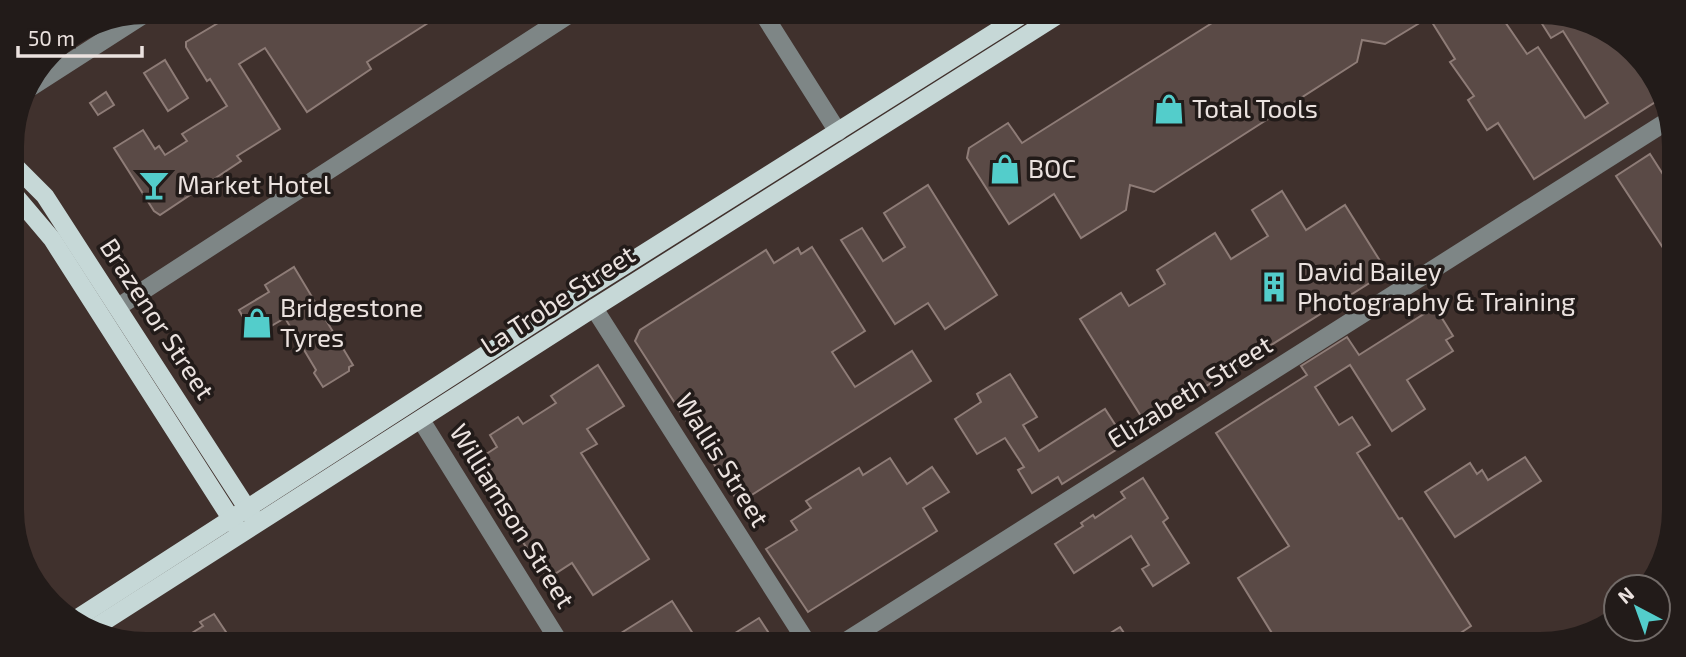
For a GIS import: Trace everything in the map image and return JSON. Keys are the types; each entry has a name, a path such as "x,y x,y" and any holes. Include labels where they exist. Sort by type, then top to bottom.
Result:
{"main road":[{"name":"La Trobe Street","path":"101,624 411,404 584,291 1008,24"},
{"name":"La Trobe Street","path":"253,516 421,420 1044,24"},
{"path":"838,132 848,148"},
{"name":"Brazenor Street","path":"25,176 45,196 253,516"},
{"name":"Brazenor Street","path":"25,207 52,239 236,527"},
{"path":"584,291 594,308"},
{"path":"102,317 118,307"},
{"path":"411,404 421,420"},
{"name":"La Trobe Street","path":"83,615 236,527"}],"street":[{"path":"118,307 555,24"},
{"path":"770,24 838,132"},
{"path":"47,77 125,27"},
{"name":"Elizabeth Street","path":"860,632 1659,126"},
{"name":"Wallis Street","path":"594,308 800,632"},
{"name":"Williamson Street","path":"421,420 553,632"}],"building":[{"path":"216,24 426,24 367,62 371,69 307,112 265,48 239,64 280,129 237,156 241,161 160,215 154,211 114,148 143,130 155,149 159,146 165,155 187,141 182,134 227,106 210,79 207,81 186,47 186,42"},
{"path":"1210,24 1418,24 1385,44 1362,40 1357,62 1154,192 1130,185 1126,210 1081,238 1054,194 1009,224 967,158 969,148 1008,123 1022,143"},
{"path":"1433,24 1506,24 1527,54 1538,47 1585,118 1608,103 1563,31 1551,38 1542,24 1579,31 1601,41 1626,60 1645,85 1653,103 1534,179 1498,123 1487,130 1468,100 1474,96 1450,62 1455,59"},
{"path":"165,60 188,98 168,111 144,73"},
{"path":"106,92 114,105 98,115 90,103"},
{"path":"1650,154 1662,173 1662,246 1616,176"},
{"path":"928,185 997,295 945,329 928,303 895,324 841,240 862,228 883,261 905,247 884,213"},
{"path":"1282,191 1306,230 1345,205 1387,272 1146,424 1080,319 1121,293 1129,306 1165,284 1157,270 1215,233 1231,259 1268,236 1252,210"},
{"path":"812,247 865,331 832,352 855,387 912,351 931,381 739,503 635,341 640,330 766,250 774,263 798,248 801,254"},
{"path":"294,267 353,365 349,367 349,371 323,387 285,318 254,336 239,310 269,292 265,285"},
{"path":"1435,307 1453,336 1446,340 1453,351 1407,380 1425,409 1392,431 1350,365 1315,387 1339,425 1352,417 1370,445 1357,453 1471,626 1462,632 1271,632 1238,578 1289,546 1216,433 1307,375 1301,366 1347,337 1359,355"},
{"path":"598,365 624,406 587,429 597,444 581,453 649,559 593,595 572,563 547,579 478,473 480,471 474,462 497,447 490,435 518,417 523,424 556,403 551,396"},
{"path":"1010,374 1037,417 1023,425 1039,451 1105,409 1127,443 1062,484 1058,477 1032,493 1018,470 1024,467 1005,438 977,454 955,419 981,402 977,394"},
{"path":"1525,457 1541,481 1455,537 1425,492 1470,463 1477,474 1482,470 1488,480"},
{"path":"890,458 907,484 932,467 949,492 923,508 937,531 808,612 766,549 797,530 791,521 811,508 806,501 859,468 863,475"},
{"path":"1143,478 1168,518 1163,522 1189,563 1153,586 1142,569 1149,565 1131,536 1074,573 1055,544 1083,526 1081,523 1093,515 1095,518 1125,498 1121,492"},
{"path":"672,601 692,632 623,632"},
{"path":"214,614 226,632 194,632 203,626 200,622"},
{"path":"759,618 768,632 737,632"}],"place":[{"name":"Total Tools","path":"1169,109"},
{"name":"BOC","path":"1005,169"},
{"name":"Market Hotel","path":"154,185"},
{"name":"David Bailey Photography & Training","path":"1274,287"},
{"name":"Bridgestone Tyres","path":"257,323"}]}
